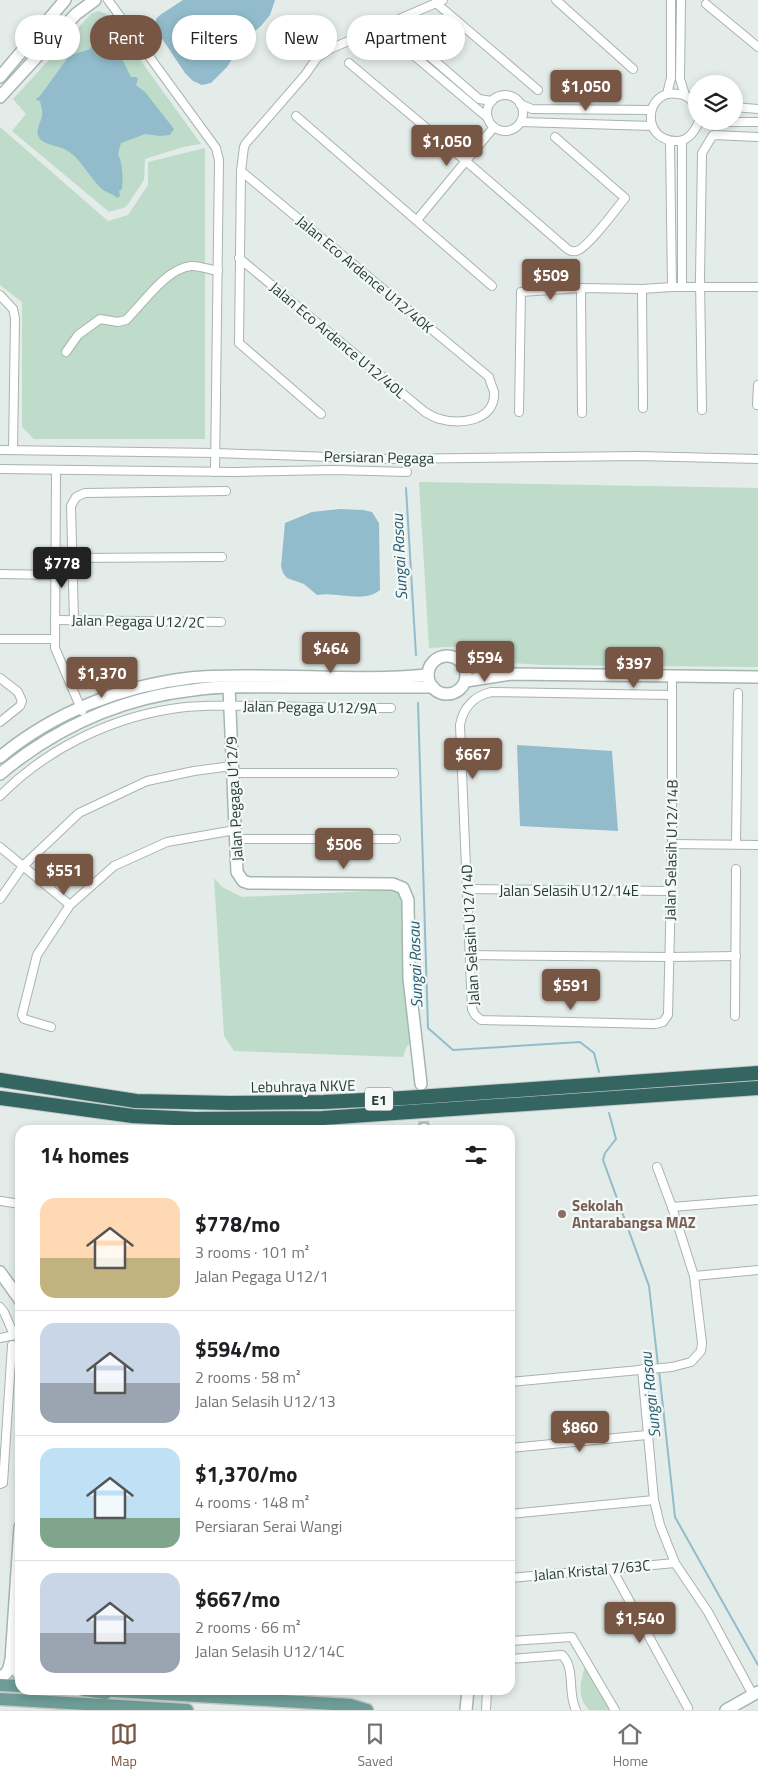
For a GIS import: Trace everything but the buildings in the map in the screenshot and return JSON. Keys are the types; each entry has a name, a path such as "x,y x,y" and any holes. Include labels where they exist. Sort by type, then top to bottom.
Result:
{"highway":[{"name":"Lebuhraya NKVE","path":"0,1080 136,1101 230,1104 404,1098 758,1073"},
{"name":"Lebuhraya NKVE","path":"0,1098 133,1116 195,1119 323,1118 758,1088"}],"main road":[{"path":"0,1685 15,1686"},
{"path":"120,1695 156,1700 167,1709"},
{"path":"245,1695 350,1705 367,1710"},
{"path":"0,1699 187,1710"}],"street":[{"path":"0,77 65,0"},
{"path":"0,97 76,14 95,0"},
{"path":"108,0 114,3 216,148 219,160 215,472"},
{"path":"556,0 632,69"},
{"path":"667,94 671,78 671,0"},
{"path":"681,0 680,79 685,95 688,98"},
{"path":"407,15 439,2 538,90"},
{"path":"706,4 758,47"},
{"path":"321,414 239,343 241,171 246,142 317,58 330,49 347,42"},
{"path":"419,60 488,118 494,127 501,131 510,131 521,122 523,113 520,104"},
{"path":"434,60 479,99 492,101"},
{"path":"349,63 572,252 586,245 625,198 555,137"},
{"path":"685,95 674,93 660,98 651,110 652,126 656,133 670,141 682,141 691,135 694,130"},
{"path":"488,118 488,109 492,101 505,95 514,98 520,104 532,108 651,110"},
{"path":"743,108 758,109"},
{"path":"296,116 492,286"},
{"path":"521,122 652,126"},
{"path":"743,122 758,122"},
{"path":"417,220 467,162 494,127"},
{"path":"702,410 700,287 702,153 713,135 758,137"},
{"path":"670,141 672,287"},
{"path":"682,141 682,287"},
{"name":"Jalan Eco Ardence U12/40K","path":"241,171 489,378 494,391 493,402 481,417 473,420 439,419"},
{"name":"Jalan Eco Ardence U12/40L","path":"239,258 425,412 439,419"},
{"path":"66,352 78,335 100,320 118,322 126,320 166,277 177,270 192,266 218,271"},
{"path":"519,412 521,292 581,288 642,289 758,286"},
{"path":"581,288 582,412"},
{"path":"642,289 643,408"},
{"path":"0,295 13,309 15,318 13,450"},
{"path":"757,405 758,385"},
{"name":"Persiaran Pegaga","path":"0,450 216,453 387,459 638,456 758,459"},
{"name":"Persiaran Pegaga","path":"0,470 215,472 335,470 407,472"},
{"path":"56,471 55,648 80,707 87,718"},
{"path":"74,620 71,506 76,497 85,492 226,491"},
{"path":"73,558 222,557"},
{"path":"0,574 55,575"},
{"name":"Jalan Pegaga U12/2C","path":"55,620 221,622"},
{"path":"0,639 55,639"},
{"path":"0,774 29,751 87,718 160,695 229,687 433,688 442,694 454,693 466,681 464,666 455,658 442,657 432,664 428,675 433,688"},
{"path":"464,666 511,674 758,677"},
{"path":"466,681 511,674"},
{"path":"0,757 43,727 80,707 149,685 191,677 285,675 400,678 428,675"},
{"name":"Jalan Selasih U12/14B","path":"663,1022 669,1011 672,891 672,676"},
{"path":"0,678 18,692 22,700 20,706 0,722"},
{"name":"Jalan Pegaga U12/9","path":"229,687 237,872 242,880 249,883 393,884 403,888 408,900 409,978 421,1084"},
{"name":"Jalan Selasih U12/14D","path":"663,1022 655,1024 485,1021 478,1018 472,1008 460,725 461,716 466,709 478,697 491,692 672,695"},
{"path":"736,844 738,693"},
{"name":"Jalan Pegaga U12/9A","path":"0,796 44,759 79,739 128,719 170,709 229,705 392,708"},
{"path":"0,898 22,866 79,813 147,781 194,771 394,773"},
{"path":"51,1027 24,1019 22,1015 37,955 70,906 114,866 167,842 235,834 396,839"},
{"path":"672,844 758,845"},
{"path":"0,847 70,906"},
{"path":"735,1016 736,869"},
{"name":"Jalan Selasih U12/14E","path":"467,889 672,891"},
{"path":"470,955 736,956"},
{"path":"515,1382 672,1367 691,1362 701,1351 702,1343 694,1276 657,1167"},
{"path":"672,1207 758,1200"},
{"path":"1,1201 15,1203"},
{"path":"694,1276 758,1270"},
{"path":"0,1272 15,1293"},
{"path":"0,1307 15,1331"},
{"path":"0,1338 15,1334"},
{"path":"0,1484 3,1482 12,1345"},
{"path":"646,1369 647,1435 654,1500 660,1525 675,1563 708,1612 756,1693 726,1710"},
{"path":"515,1448 647,1435"},
{"path":"515,1514 654,1500"},
{"name":"Jalan Kristal 7/63C","path":"515,1578 675,1563"},
{"path":"612,1569 688,1708"},
{"path":"0,1679 8,1671 12,1660 15,1610"},
{"path":"515,1641 572,1638 615,1710"},
{"path":"515,1659 562,1655 568,1663 570,1694 576,1710"},
{"path":"12,1660 15,1666"},
{"path":"466,1710 468,1695"},
{"path":"486,1710 487,1695"}],"green space":[{"path":"98,11 108,15 90,15"},
{"path":"90,15 90,60 140,60 201,144 183,147 145,159 144,180 126,207 109,212 12,131 26,114 13,99 49,60 80,60 80,26"},
{"path":"0,127 108,221 128,215 148,185 148,162 205,148 205,439 34,439 22,427 22,302 0,285"},
{"path":"419,482 758,488 758,667 543,665 481,661 465,646 429,648"},
{"path":"214,878 222,887 242,897 390,890 399,893 403,900 411,1041 403,1057 234,1051 224,1036"},
{"path":"585,1665 612,1710 589,1710 585,1705 581,1689"}],"water":[{"path":"183,0 275,0 270,15 266,15 266,20 256,30 256,15 172,15 172,54 162,38 162,15 160,15"},
{"path":"90,49 90,60 122,60 131,77 138,79 136,85 145,92 174,129 170,135 145,134 121,143 118,154 121,162 122,189 119,191 120,196 117,198 101,188 70,152 42,141 38,135 42,112 40,101 36,99 66,60 80,60 80,52"},
{"path":"176,60 232,60 211,83 202,85 193,81"},
{"path":"340,509 372,512 379,523 380,590 373,594 358,597 333,594 317,595 304,584 287,578 283,573 281,566 285,523 312,512"},
{"path":"517,745 612,751 618,831 520,826"}],"waterway":[{"name":"Sungai Rasau","path":"406,488 416,655"},
{"name":"Sungai Rasau","path":"418,703 428,1028 453,1050 580,1042 594,1053 599,1072"},
{"name":"Sungai Rasau","path":"609,1113 616,1139 605,1153 603,1160 649,1286 658,1365"},
{"name":"Sungai Rasau","path":"659,1370 675,1517 758,1665"}],"tunnel":[{"path":"422,1088 424,1125"}],"place":[{"name":"Sekolah Antarabangsa MAZ","path":"562,1214"}]}
